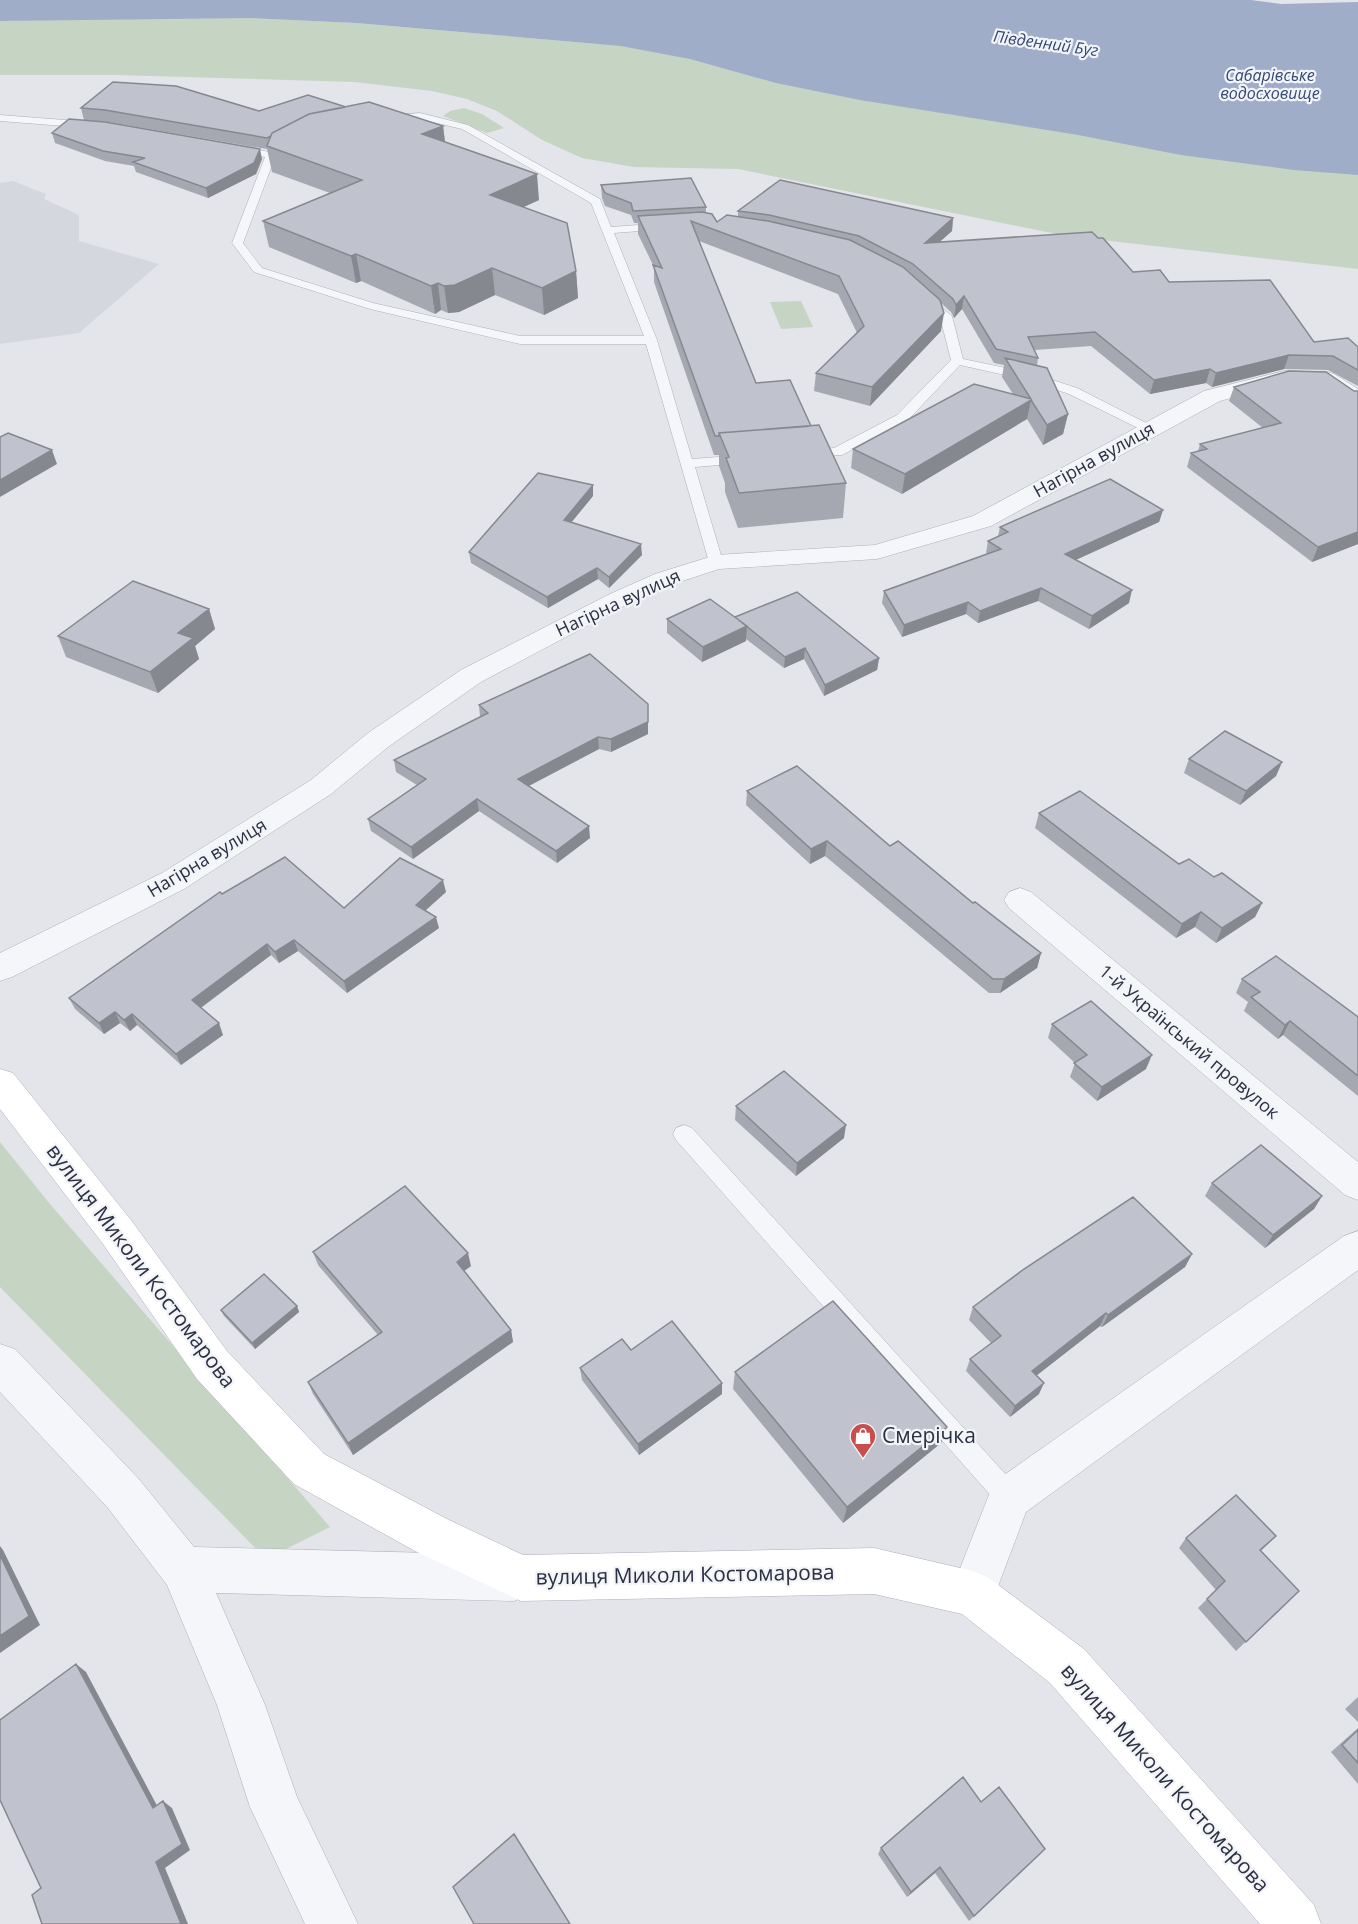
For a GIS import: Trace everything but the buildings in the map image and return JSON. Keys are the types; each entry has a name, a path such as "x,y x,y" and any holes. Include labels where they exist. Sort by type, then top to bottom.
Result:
{"street":[{"name":"Нагірна вулиця","path":"0,968 183,875 321,787 378,740 471,676 619,599 664,579 716,562 877,552 982,521 1212,396 1284,377 1327,378 1358,398"},
{"name":"1-й Український провулок","path":"1020,900 1358,1184"},
{"name":"вулиця Миколи Костомарова","path":"0,1083 117,1232 212,1365 309,1469 421,1530 521,1578 874,1571 973,1594 1067,1666 1295,1924"},
{"path":"973,1594 1009,1497 1358,1248"},
{"path":"0,1363 123,1493 183,1569 241,1705 275,1807 332,1924"},
{"path":"183,1569 521,1578"}],"lane":[{"path":"376,120 420,116 465,127 596,201 651,340 716,562"},
{"path":"0,118 98,126"},
{"path":"224,147 271,155 300,140"},
{"path":"271,155 237,243 258,270 370,306 520,340 651,340"},
{"path":"608,230 678,225"},
{"path":"914,288 946,316 957,361"},
{"path":"957,361 1030,377 1073,391 1151,429"},
{"path":"790,455 837,452 902,418 957,361"},
{"path":"687,463 756,458"},
{"path":"684,1134 1009,1497"}],"shaded area":[{"path":"13,181 46,194 44,199 79,215 79,241 159,264 79,333 0,344 0,183"}],"green space":[{"path":"250,18 356,23 598,44 633,37 1358,151 1358,269 1066,236 738,169 634,167 582,158 542,140 497,111 467,99 432,91 355,82 117,75 0,75 0,21"},
{"path":"464,108 482,114 504,128 487,133 443,116 450,111"},
{"path":"801,301 813,327 781,329 770,302"},
{"path":"0,1142 50,1204 330,1527 266,1559 0,1287"}],"water":[{"name":"Сабарівське водосховище","path":"0,0 1251,0 1281,4 1358,2 1358,175 1294,170 1181,155 1078,135 860,100 776,83 690,59 621,46 356,23 250,18 0,21"}],"place":[{"name":"Смерічка","path":"863,1459"}],"water label":[{"name":"Південний Буг","path":"1046,43"}]}
